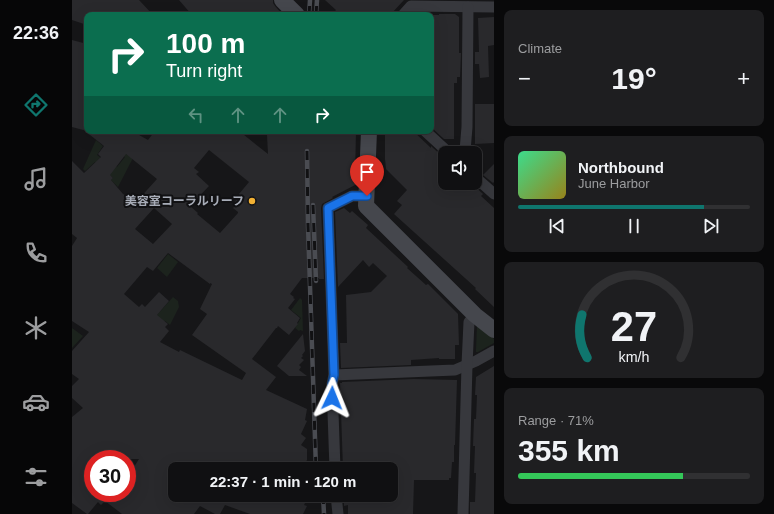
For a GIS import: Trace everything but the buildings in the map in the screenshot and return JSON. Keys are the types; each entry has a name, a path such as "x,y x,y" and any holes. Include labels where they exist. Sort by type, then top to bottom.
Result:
{"street":[{"path":"282,0 295,12"},
{"path":"406,12 411,6 494,7"},
{"path":"464,146 468,7"},
{"path":"369,134 366,206 475,315 494,330"},
{"path":"428,134 441,146"},
{"path":"482,183 494,194"},
{"path":"335,462 332,384 334,375 328,208 352,196 367,196"},
{"path":"463,514 467,365 470,322 475,315"},
{"path":"334,375 455,370 494,351"},
{"path":"337,502 338,514"}],"shaded area":[{"path":"96,140 103,146 97,155 114,168 116,166 117,167 125,157 123,156 124,153 133,158 118,187 111,180 113,178 95,162 85,171 83,169"},
{"path":"168,254 178,262 167,277 157,268"},
{"path":"173,297 178,301 179,307 170,325 165,321 162,323 155,317"},
{"path":"300,298 302,300 303,331 299,331 295,328 301,318 291,310"},
{"path":"477,325 479,325 494,339 494,343 476,352 476,349"},
{"path":"72,328 83,336 72,348"}],"railway":[{"path":"309,12 310,0"},
{"path":"316,12 317,0"},
{"path":"307,151 316,462"},
{"path":"313,205 316,281"},
{"path":"323,502 324,514"}],"place":[{"name":"美容室コーラルリーフ","path":"252,201"}],"route":[{"path":"332,398 332,384 334,375 328,208 352,196 367,196"}]}
